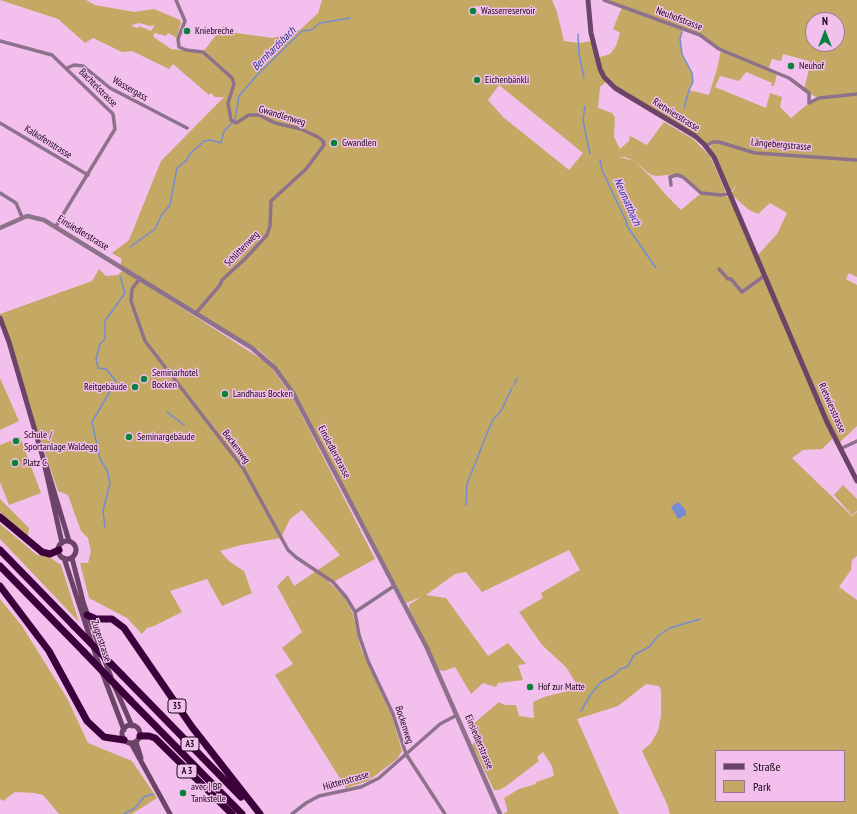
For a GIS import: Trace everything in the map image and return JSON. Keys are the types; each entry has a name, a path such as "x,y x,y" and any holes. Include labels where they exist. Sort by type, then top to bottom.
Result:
{"highway":[{"path":"0,517 41,552 50,554 58,550"},
{"name":"A3","path":"0,550 259,814"},
{"name":"A3","path":"0,566 242,814"},
{"path":"0,586 49,651 87,721 104,737 133,740"},
{"name":"35","path":"87,615 95,619 107,618 114,620 124,628 192,727 259,814"},
{"name":"A 3","path":"133,740 149,736 155,738 232,814"}],"main road":[{"name":"Rietwiesstrasse","path":"588,0 592,41 600,69 604,77 614,88 690,133 706,146 717,163 764,276 840,449 857,481"},
{"name":"Zugerstrasse","path":"0,318 9,342 43,458 62,543"},
{"name":"Zugerstrasse","path":"43,458 47,465 69,541 74,544 76,549 72,558 87,615 115,689 132,726 139,730 133,740"},
{"path":"58,550 62,543 69,541"},
{"name":"Zugerstrasse","path":"58,550 64,558 96,656 124,730 122,735 133,740 141,759 170,814"},
{"path":"64,558 72,558"},
{"path":"124,730 132,726"}],"street":[{"name":"Gwandlenweg","path":"176,0 185,21 178,39 179,47 186,50 203,52 232,78 234,84 228,104 231,120 236,123 249,115 259,115 275,123 301,129 318,137"},
{"name":"Neuhofstrasse","path":"604,0 700,34 719,49 789,78 809,93 819,98"},
{"name":"Bachtelstrasse","path":"0,41 52,55 113,114 115,129 56,226"},
{"name":"Wassergass","path":"66,68 74,65 83,66 110,88 187,128"},
{"name":"Neuhofstrasse","path":"809,93 809,103 819,98 857,94"},
{"name":"Kalkofenstrasse","path":"0,122 88,175"},
{"name":"Schlittenweg","path":"196,313 222,280 245,259 267,235 270,226 271,201 312,163 324,145 323,141 318,137"},
{"name":"Längebergstrasse","path":"706,146 714,142 719,142 755,153 857,160"},
{"path":"671,185 670,177 677,175 683,177 701,193 721,195 730,194"},
{"path":"0,193 16,203 22,217 0,228"},
{"name":"Einsiedlerstrasse","path":"22,217 35,216 56,226 252,348 268,360 284,380 427,648 500,814"},
{"path":"719,269 728,279 731,279 742,292 764,276"},
{"name":"Bockenweg","path":"140,278 132,289 131,301 145,341 243,468 288,550 297,558 333,582 346,597 355,612 362,647 388,702 406,754 445,814"},
{"path":"840,449 857,441"},
{"path":"355,612 394,586"},
{"name":"Hüttenstrasse","path":"292,814 306,803 319,796 348,790 373,782 440,724 457,715"}],"green space":[{"path":"0,0 86,0 95,5 134,12 154,9 180,20 181,22 177,38 168,33 166,36 155,33 153,36 155,38 171,49 203,52 223,26 236,33 273,38 300,30 318,13 322,0 552,0 557,12 564,41 580,43 592,41 597,58 610,54 616,46 620,33 613,29 622,7 604,0 857,0 857,277 849,273 846,279 857,285 857,426 838,444 756,257 777,234 787,213 770,203 758,214 749,210 731,194 739,181 731,192 710,148 713,143 706,146 607,81 600,87 598,108 612,113 615,117 614,137 620,149 629,141 630,136 647,145 664,122 693,139 710,156 725,190 724,194 701,192 678,174 658,176 651,175 634,161 681,210 700,194 729,197 833,438 822,449 803,450 792,458 852,516 857,512 857,556 852,560 851,570 839,587 857,600 857,814 670,814 667,804 642,751 651,743 658,731 661,716 661,690 659,686 646,684 618,706 577,719 619,814 503,814 507,812 504,798 519,789 536,784 536,782 554,776 552,766 543,752 537,757 539,761 505,787 499,790 494,790 472,745 478,736 473,724 499,702 505,705 516,705 519,716 534,718 533,702 544,697 579,688 566,667 542,645 519,612 543,598 541,593 580,570 569,550 482,592 466,572 455,574 426,595 446,598 488,656 508,643 526,664 518,665 523,680 498,683 496,687 483,683 471,694 455,667 444,671 439,670 409,608 409,605 421,597 406,603 281,375 272,362 259,350 120,266 122,259 112,253 129,240 161,161 224,97 215,97 211,93 209,95 173,64 169,69 132,51 122,52 93,38 85,43 58,19","holes":["475,6 483,7 482,16 478,13 469,14 469,9 474,10","139,23 150,26 155,25 151,31 139,26 138,28 133,27 132,25","683,29 700,35 721,50 709,95 689,90 693,82 692,73 682,54 680,39","783,54 809,61 809,69 804,89 818,98 809,103 791,118 780,107 782,97 770,93 766,108 715,87 720,76 739,81 746,72 772,83 771,86 774,86 777,74 768,70 772,59 781,61","499,85 583,153 569,170 503,117 488,100","619,157 625,157 634,161"]},
{"path":"99,269 106,276 118,275 123,270 269,364 293,398 375,559 333,582 323,576 344,597 353,614 360,646 392,716 402,751 397,759 368,781 346,788 275,675 293,664 282,648 302,632 277,586 288,575 294,586 340,555 302,510 290,519 281,538 241,545 220,551 230,562 244,571 252,593 222,606 207,579 170,591 182,612 147,628 142,634 127,618 89,598 80,563 88,563 91,551 88,538 81,531 68,495 58,491 0,321 0,314 92,281"},
{"path":"0,378 19,421 0,430"},
{"name":"Platz C","path":"20,437 41,493 9,505 0,482 0,445"},
{"path":"843,485 857,499 857,511 852,515 834,495"},
{"path":"0,499 29,528 28,536 0,512"},
{"path":"0,524 37,555 49,557 61,565 79,622 0,539"},
{"path":"0,599 22,626 67,698 88,743 132,761 157,798 132,814 59,814 43,795 35,793 15,792 3,801 0,799"}],"water":[{"path":"678,502 686,510 686,515 678,519 671,507"}],"waterway":[{"name":"Bernhardsbach","path":"235,120 239,96 259,73 302,31 311,30 320,23 350,18"},
{"path":"682,32 680,39 682,54 692,73 693,82 684,108"},
{"name":"Neumattbach","path":"578,34 579,54 584,78"},
{"name":"Neumattbach","path":"585,106 583,120 590,154"},
{"name":"Bernhardsbach","path":"130,247 155,229 162,214 170,205 177,168 186,161 191,153 204,141 211,140 221,143 224,131 232,123"},
{"name":"Neumattbach","path":"600,160 602,170 627,226 656,268"},
{"path":"105,527 103,511 110,483 107,470 100,459 92,422 116,381 106,369 98,368 96,359 100,344 105,339 105,321 125,293 120,276"},
{"path":"514,385 517,378"},
{"path":"466,505 467,484 492,421 501,411 512,388"},
{"path":"167,412 184,425"},
{"path":"581,711 591,694 601,682 613,676 620,669 627,667 634,655 649,647 658,636 670,628 700,619"},
{"path":"124,814 135,808 144,797 153,794"}],"place":[{"name":"Wasserreservoir","path":"473,11"},
{"name":"Kniebreche","path":"187,31"},
{"name":"Neuhof","path":"791,66"},
{"name":"Eichenbänkli","path":"477,80"},
{"name":"Gwandlen","path":"334,143"},
{"name":"Seminarhotel Bocken","path":"144,379"},
{"name":"Reitgebäude","path":"135,387"},
{"name":"Landhaus Bocken","path":"225,394"},
{"name":"Seminargebäude","path":"129,437"},
{"name":"Schule / Sportanlage Waldegg","path":"16,441"},
{"name":"Platz C","path":"15,463"},
{"name":"Hof zur Matte","path":"530,687"},
{"name":"avec | BP Tankstelle","path":"183,793"}]}
